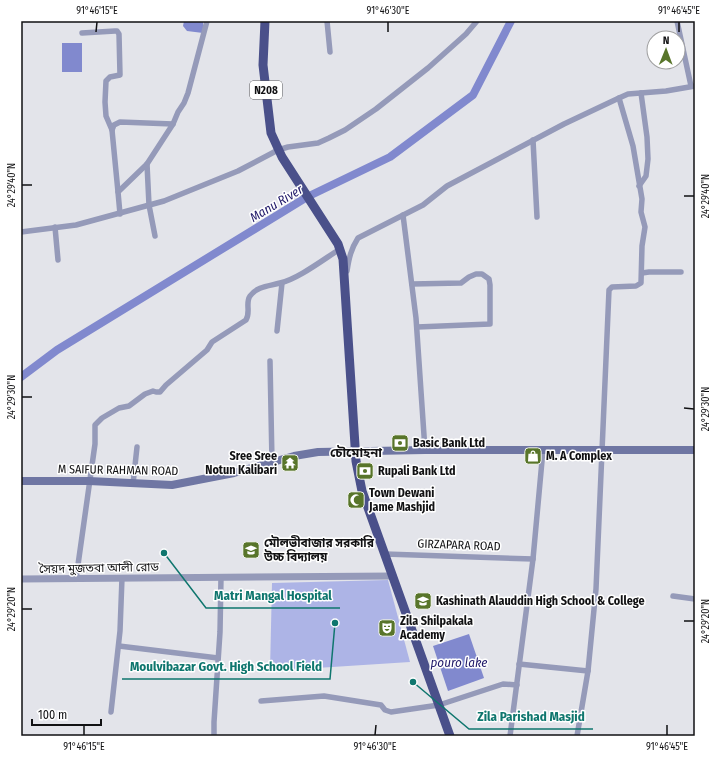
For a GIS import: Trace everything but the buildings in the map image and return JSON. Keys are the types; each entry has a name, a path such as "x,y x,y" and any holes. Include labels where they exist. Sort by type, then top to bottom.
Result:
{"highway":[{"name":"N208","path":"265,21 263,65 271,133 280,154 339,247 343,259 355,451 362,491 450,736"}],"main road":[{"name":"M SAIFUR RAHMAN ROAD","path":"21,481 89,481 172,485 234,473 294,456 318,452 603,449 695,450"}],"street":[{"path":"118,192 147,164 173,124 184,103 207,21"},
{"path":"328,21 330,52"},
{"path":"21,232 76,225 149,206 170,199 280,154 288,147 318,143 345,130 376,109 428,68 466,34 477,21"},
{"path":"345,293 348,258 358,238 423,205 447,186 533,140 619,98 628,94 693,86 677,21"},
{"path":"82,33 118,32 120,75 110,77 106,81 105,102 106,116 112,130 120,214"},
{"path":"639,186 646,176 648,159 647,137 641,93"},
{"path":"577,736 588,671 596,589 609,290 612,287 640,285 642,274 642,246 645,227 641,212 642,199 633,146 619,98"},
{"path":"112,130 114,124 120,122 173,124"},
{"path":"533,140 537,217"},
{"path":"147,164 149,206 155,236"},
{"path":"403,215 417,327 425,450"},
{"path":"55,227 58,260"},
{"path":"76,579 95,444 95,425 102,418 119,408 129,406 145,394 153,391 160,392 166,385 207,350 212,342 246,320 249,316 249,298 251,295 265,286 282,283 300,274 339,247"},
{"path":"642,274 649,272 681,272"},
{"path":"412,284 461,283 469,277 482,274 488,280 490,285 490,324 417,327"},
{"path":"277,331 282,283"},
{"path":"270,361 272,462"},
{"path":"133,484 137,447"},
{"path":"510,736 533,559 543,450"},
{"name":"GIRZAPARA ROAD","path":"385,554 533,559"},
{"name":"সৈয়দ মুজতবা আলী রোড","path":"21,579 393,576"},
{"path":"214,736 220,632 221,577"},
{"path":"111,712 122,615 122,578"},
{"path":"673,596 695,599"},
{"path":"119,646 218,658"},
{"path":"519,664 588,671"},
{"path":"261,701 324,696 381,705 385,710 391,712 439,705 503,684 516,684"}],"shaded area":[{"path":"388,580 410,662 270,671 272,583"}],"water":[{"path":"184,21 203,21 203,33 187,31 183,26"},
{"path":"62,43 82,43 82,72 62,72"},
{"name":"pouro lake","path":"469,634 484,678 448,691 433,646"}],"waterway":[{"name":"Manu River","path":"21,377 57,350 307,197 390,157 473,95 511,21"}],"place":[{"name":"Basic Bank Ltd","path":"400,443"},
{"name":"M. A Complex","path":"533,456"},
{"name":"Sree Sree Notun Kalibari","path":"290,463"},
{"name":"Rupali Bank Ltd","path":"365,471"},
{"name":"Town Dewani Jame Mashjid","path":"356,500"},
{"name":"মৌলভীবাজার সরকারি উচ্চ বিদ্যালয়","path":"251,550"},
{"name":"Matri Mangal Hospital","path":"164,553"},
{"name":"Kashinath Alauddin High School & College","path":"423,601"},
{"name":"Moulvibazar Govt. High School Field","path":"335,623"},
{"name":"Zila Shilpakala Academy","path":"387,628"},
{"name":"Zila Parishad Masjid","path":"413,682"}],"district":[{"name":"চৌমোহনা","path":"356,452"}]}
